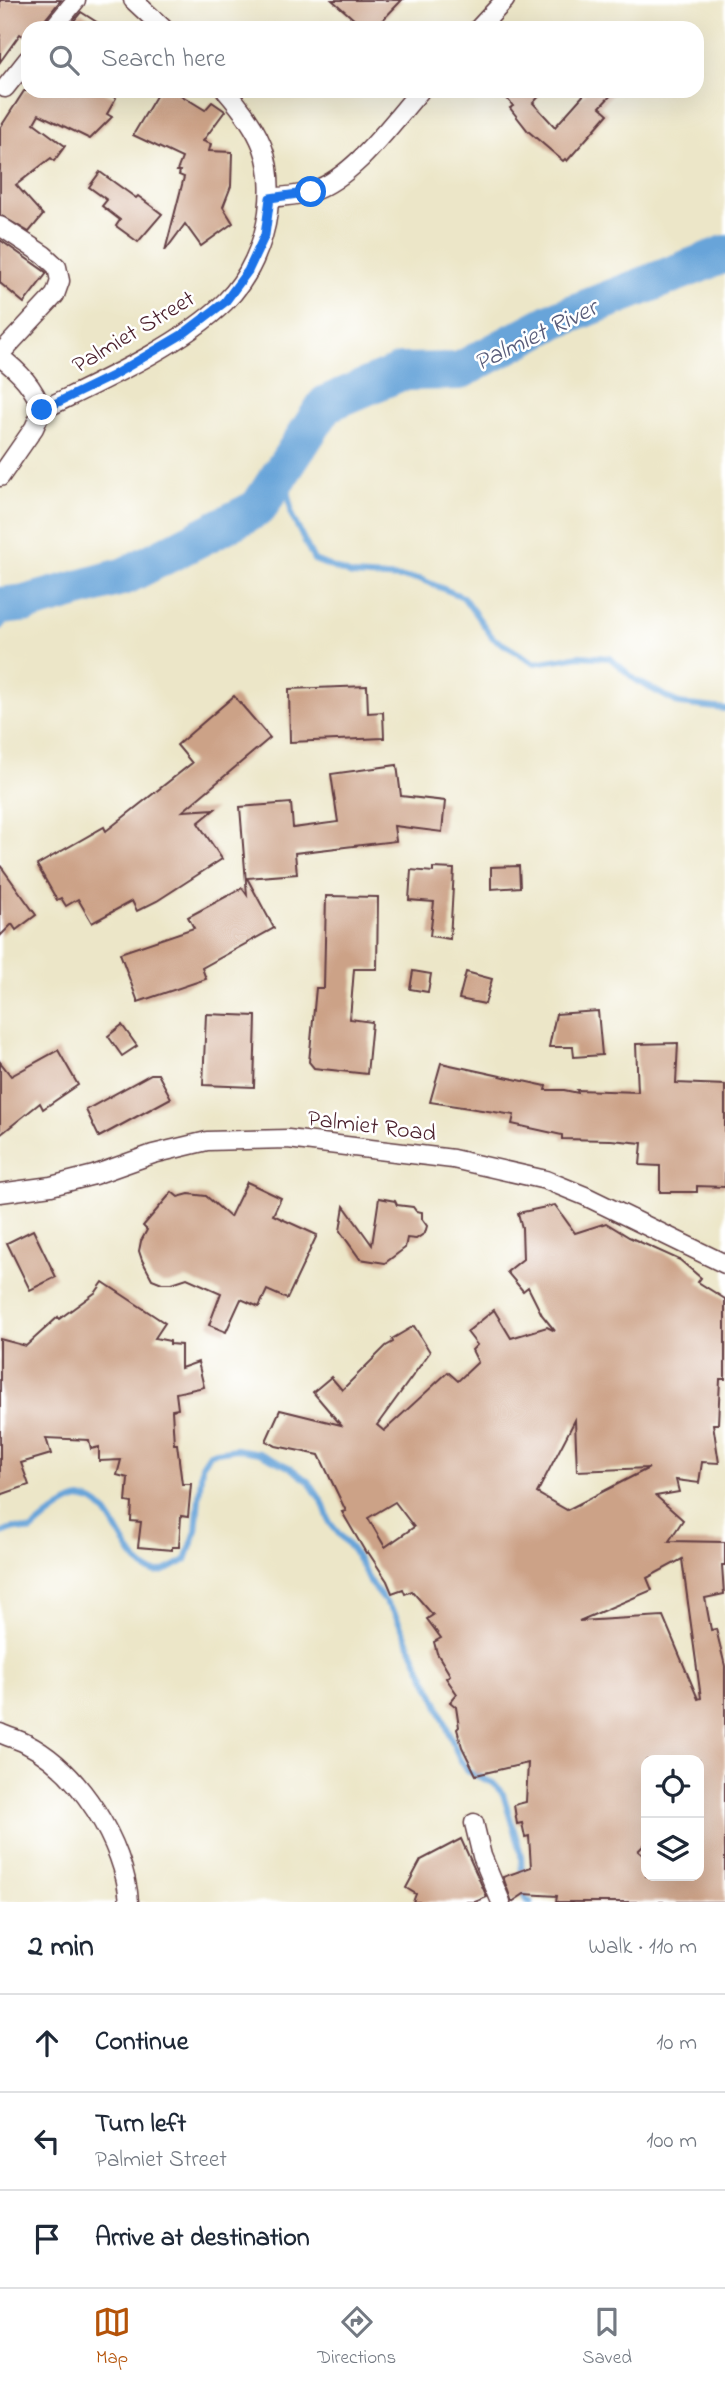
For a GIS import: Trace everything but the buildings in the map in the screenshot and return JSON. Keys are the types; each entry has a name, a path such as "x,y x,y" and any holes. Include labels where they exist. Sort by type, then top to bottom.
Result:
{"street":[{"path":"59,21 76,0"},
{"path":"133,0 156,21"},
{"path":"486,21 505,0"},
{"path":"5,89 21,69"},
{"name":"Palmiet Street","path":"42,410 112,376 172,341 225,302 248,271 265,235 270,198 270,169 260,138 231,98"},
{"path":"270,198 311,192 336,180 383,134 414,98"},
{"path":"0,226 44,255 57,267 60,281 55,295 0,356 35,391 42,410 34,428 0,477"},
{"name":"Palmiet Road","path":"0,1193 41,1188 84,1178 153,1154 206,1141 288,1139 453,1159 546,1180 725,1264"},
{"path":"0,1733 27,1744 58,1766 88,1799 117,1846 128,1885 129,1902"},
{"path":"474,1823 482,1856 501,1902"}],"waterway":[{"name":"Palmiet River","path":"0,606 28,603 125,576 258,508 326,404 401,372 459,371 551,322 725,254"},
{"path":"285,467 292,516 314,560 352,575 420,579 463,597 493,638 535,663 580,656 610,658 637,681 680,704 725,709"},
{"path":"0,627 20,604"},
{"path":"0,1534 14,1528 31,1531 54,1512 75,1500 94,1502 113,1523 139,1563 149,1571 161,1572 186,1560 196,1531 202,1465 210,1453 236,1449 259,1453 291,1468 309,1482 323,1503 330,1523 353,1551 372,1585 395,1614 437,1702 459,1758 468,1772 493,1783 503,1794 521,1854 522,1877"},
{"path":"521,1887 526,1900 531,1902"}],"route":[{"path":"42,410 112,376 183,334 225,302 248,271 265,235 270,198 311,192"}]}
